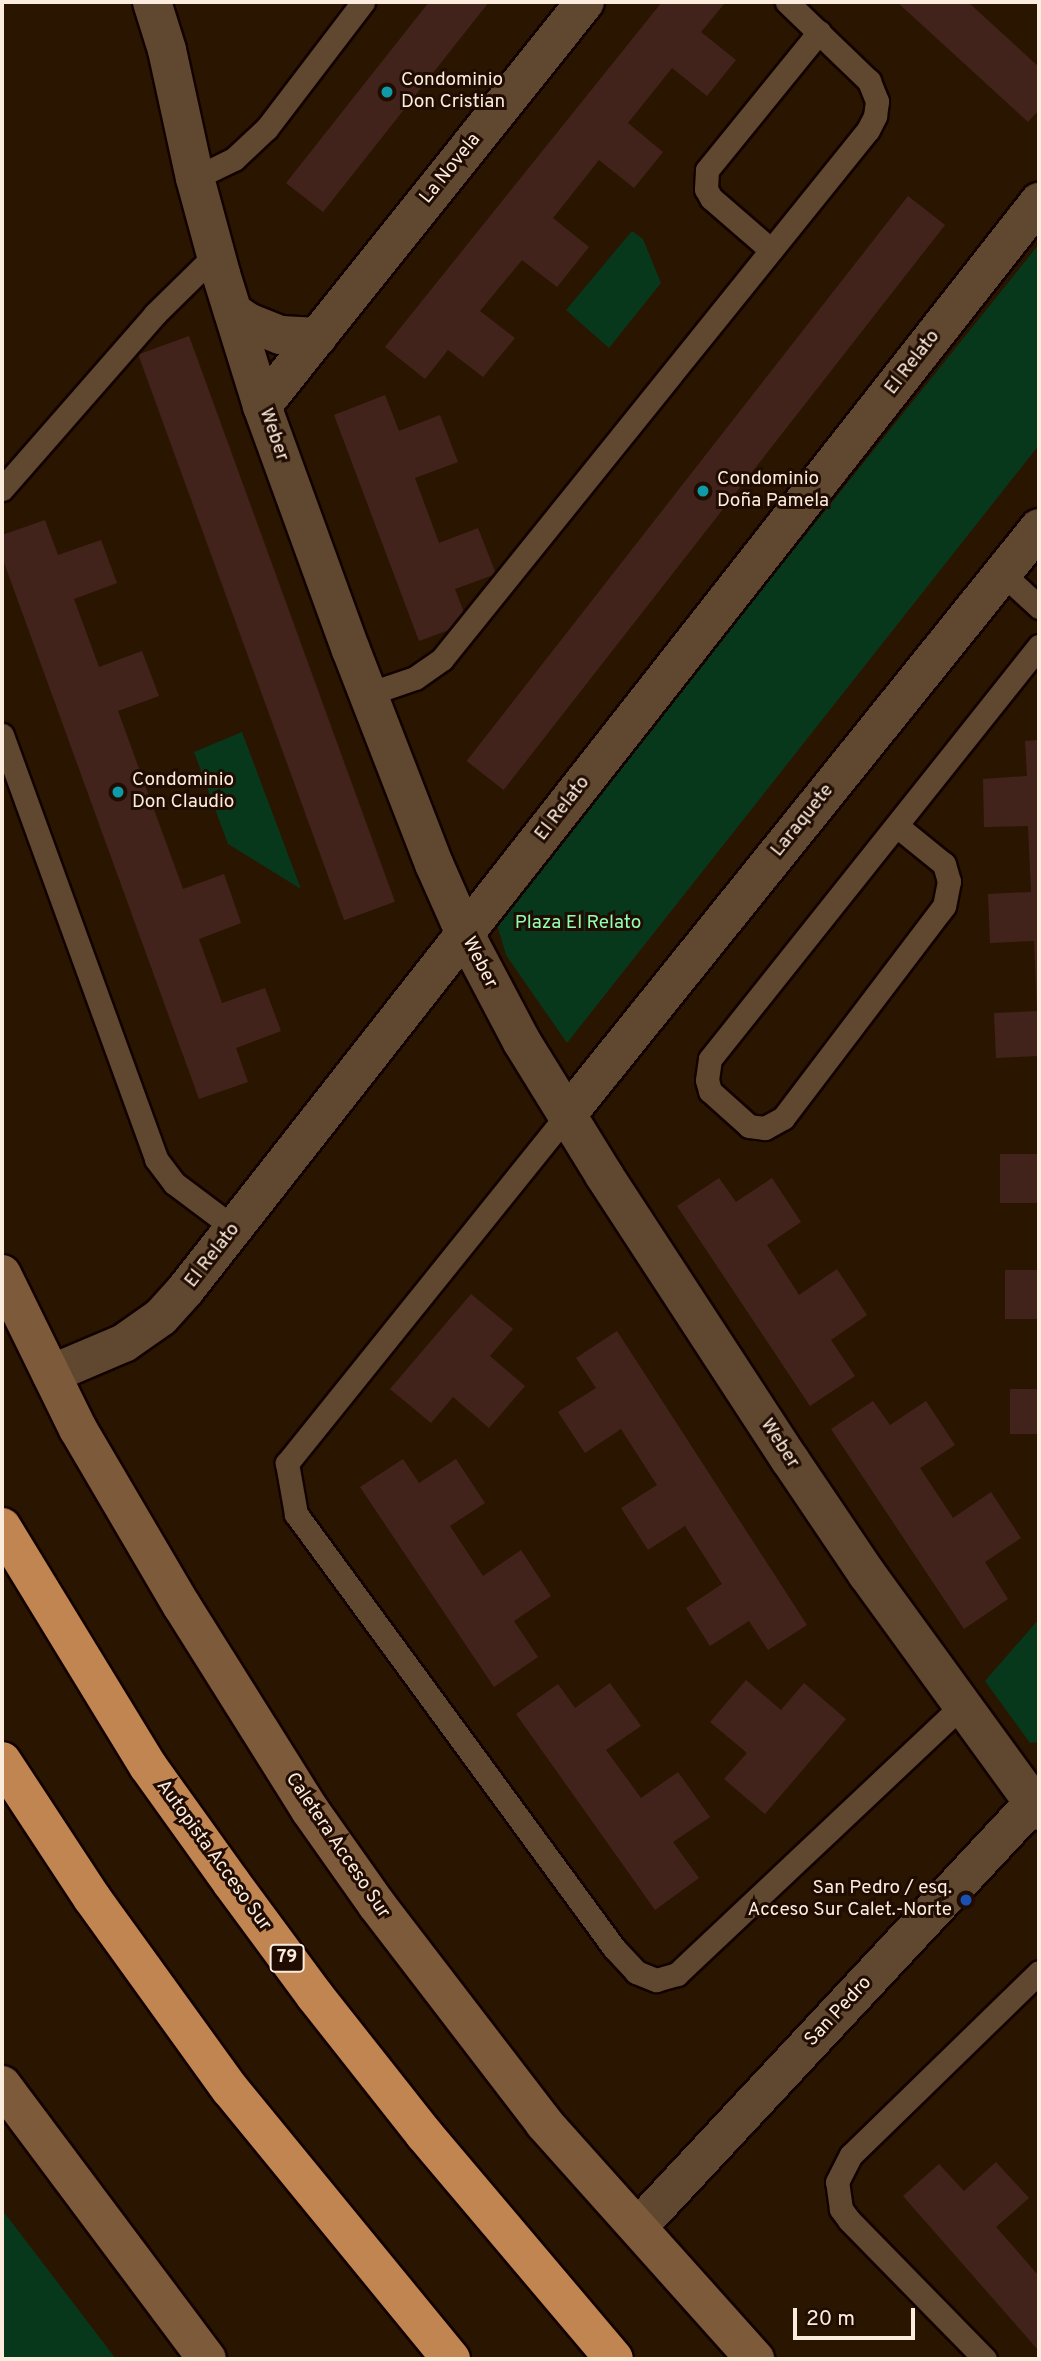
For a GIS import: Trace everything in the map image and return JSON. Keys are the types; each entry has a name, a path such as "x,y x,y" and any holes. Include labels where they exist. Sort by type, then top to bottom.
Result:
{"highway":[{"name":"Autopista Acceso Sur","path":"2,1527 148,1766 231,1882 424,2134 614,2359"},
{"path":"2,1761 92,1898 230,2089 451,2359"}],"main road":[{"name":"Caletera Acceso Sur","path":"2,1274 78,1429 182,1606 318,1821 451,2005 544,2123 755,2359"},
{"path":"2,2085 207,2359"}],"street":[{"name":"Weber","path":"152,2 167,50 195,178 262,406 368,694 434,864 465,934 522,1042 567,1115 790,1460 961,1706 1037,1804"},
{"name":"La Novela","path":"262,406 585,2"},
{"name":"El Relato","path":"51,1374 124,1343 161,1317 234,1228 1039,202"},
{"path":"233,312 248,322 281,335 318,337"},
{"name":"Laraquete","path":"567,1115 1039,527"},
{"name":"San Pedro","path":"638,2228 1037,1804"}],"lane":[{"path":"195,178 234,159 267,128 363,2"},
{"path":"368,694 415,678 442,659 868,130 875,116 877,101 870,81 787,2"},
{"path":"771,250 717,206 706,190 707,170 819,32"},
{"path":"2,489 155,314 216,254"},
{"path":"1002,573 1039,607"},
{"path":"897,826 944,864 949,881 944,906 783,1118 765,1128 749,1126 710,1091 707,1080 710,1059 1039,646"},
{"path":"2,735 156,1159 174,1183 234,1228"},
{"path":"567,1115 287,1463 296,1514 614,1948 636,1972 656,1980 677,1974 961,1706"},
{"path":"985,2359 849,2220 837,2196 837,2182 851,2155 1039,1972"}],"green space":[{"path":"632,231 643,239 661,283 609,348 566,310"},
{"name":"Plaza El Relato","path":"1039,244 1039,445 567,1043 506,955 496,921"},
{"path":"242,732 301,889 228,844 194,752"},
{"path":"1039,1619 1039,1742 1030,1743 985,1681"},
{"path":"2,2210 13,2224 116,2359 2,2359"}],"building":[{"name":"Condominio Don Cristian","path":"429,2 489,2 323,212 286,183"},
{"path":"662,2 724,4 701,32 736,60 707,96 672,68 628,123 663,152 634,188 599,160 553,218 589,247 557,287 522,260 480,311 515,338 483,377 448,350 425,379 385,347"},
{"path":"897,2 968,2 1039,67 1039,110 1028,122"},
{"name":"Condominio Doña Pamela","path":"908,196 945,225 504,790 467,761"},
{"name":"Condominio Don Claudio","path":"189,336 395,902 344,920 138,354"},
{"path":"385,395 399,431 440,415 458,462 415,478 439,543 478,528 496,574 455,589 468,623 419,641 334,415"},
{"name":"Condominio Don Claudio","path":"45,520 58,555 101,540 117,583 74,599 99,667 142,651 159,696 118,711 183,889 224,874 241,923 199,939 222,1003 265,988 281,1031 236,1048 248,1082 199,1099 2,557 2,535"},
{"path":"1039,740 1039,1056 996,1058 994,1013 1037,1011 1034,941 990,943 988,894 1031,892 1028,826 984,827 983,779 1027,776 1025,741"},
{"path":"1000,1154 1039,1154 1039,1203 1000,1203"},
{"path":"719,1178 736,1202 772,1178 801,1222 767,1245 799,1295 837,1269 867,1315 831,1340 855,1376 810,1406 677,1206"},
{"path":"1005,1270 1039,1270 1039,1319 1005,1319"},
{"path":"471,1294 513,1329 490,1356 525,1386 489,1428 453,1397 431,1423 390,1389"},
{"path":"617,1331 807,1625 768,1650 749,1621 710,1646 686,1608 722,1584 685,1526 648,1550 621,1508 657,1485 621,1429 585,1453 558,1412 596,1388 576,1358"},
{"path":"1010,1389 1039,1389 1039,1434 1010,1434"},
{"path":"873,1401 890,1425 926,1401 955,1445 920,1468 953,1518 991,1492 1021,1538 985,1562 1008,1599 964,1629 831,1429"},
{"path":"403,1459 419,1483 456,1459 485,1503 450,1526 483,1576 521,1550 551,1596 514,1621 538,1657 494,1687 360,1487"},
{"path":"746,1680 781,1710 804,1683 846,1719 765,1814 724,1779 747,1753 710,1722"},
{"path":"610,1683 641,1726 606,1750 641,1798 678,1772 710,1817 673,1842 699,1878 655,1910 516,1714 558,1684 575,1708"},
{"path":"996,2162 1029,2198 996,2227 1039,2276 1039,2351 903,2196 939,2164 964,2191"}],"place":[{"name":"Condominio Don Cristian","path":"387,92"},
{"name":"Condominio Doña Pamela","path":"703,491"},
{"name":"Condominio Don Claudio","path":"118,792"},
{"name":"San Pedro / esq. Acceso Sur Calet.-Norte","path":"966,1900"}]}
